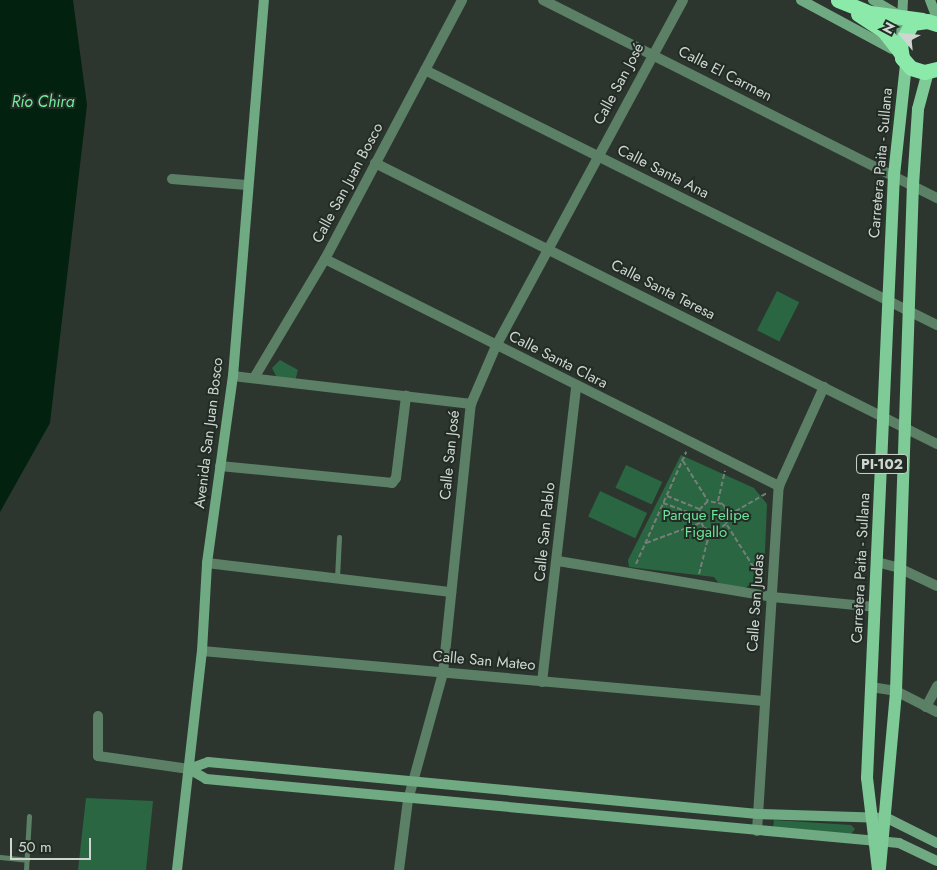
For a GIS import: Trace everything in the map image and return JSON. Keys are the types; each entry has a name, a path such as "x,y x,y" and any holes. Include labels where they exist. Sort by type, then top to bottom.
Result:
{"highway":[{"path":"832,0 883,30 917,71 934,71"},
{"path":"838,0 870,13 934,21"},
{"path":"902,53 912,24 934,21"}],"main road":[{"name":"Carretera Paita - Sullana","path":"879,870 878,841 869,818 866,778 885,418 887,300 902,53"},
{"name":"Carretera Paita - Sullana","path":"878,841 887,818 896,691 898,568 907,310 918,109 934,71"}],"street":[{"name":"Avenida San Juan Bosco","path":"177,870 202,651 207,563 233,376 247,186 264,0"},
{"name":"Calle San Juan Bosco","path":"254,378 325,259 462,0"},
{"name":"Calle El Carmen","path":"542,0 937,198"},
{"name":"Calle San José","path":"399,870 408,800 415,784 443,673 471,404 496,346 651,54 683,0"},
{"path":"801,0 902,53"},
{"path":"873,0 902,16"},
{"path":"902,53 903,0"},
{"path":"930,0 934,21"},
{"name":"Calle Santa Ana","path":"425,70 937,326"},
{"name":"Calle Santa Teresa","path":"376,163 937,444"},
{"path":"172,179 247,186"},
{"name":"Calle Santa Clara","path":"325,259 779,486"},
{"path":"233,376 471,404"},
{"name":"Calle San Pablo","path":"542,682 558,561 576,386"},
{"name":"Calle San Judas","path":"757,831 779,486 824,387"},
{"path":"220,466 392,483 396,478 406,396"},
{"path":"558,561 772,597 875,607"},
{"path":"877,562 898,568 937,586"},
{"path":"207,563 451,592"},
{"name":"Calle San Mateo","path":"202,651 764,701"},
{"path":"926,707 937,686"},
{"path":"871,687 896,691 937,712"},
{"path":"98,716 98,756 188,769 206,779 408,800 878,841 908,847 937,861"},
{"path":"188,769 208,762 415,784 758,814 887,818 937,843"}],"lane":[{"path":"337,578 339,537"},
{"path":"26,870 29,816"},
{"path":"0,857 27,860"}],"path":[{"path":"632,573 690,443"},
{"path":"682,460 708,501"},
{"path":"718,501 728,462"},
{"path":"729,514 718,501 708,501 700,509 698,516 700,523 710,530 722,528 726,524 729,514 779,486"},
{"path":"667,496 700,509"},
{"path":"664,503 698,516"},
{"path":"646,543 700,523"},
{"path":"726,524 772,597"},
{"path":"697,584 710,530"}],"green space":[{"path":"777,291 799,302 779,342 757,330"},
{"path":"280,360 298,370 295,381 277,378 272,368"},
{"name":"Parque Felipe Figallo","path":"681,455 754,488 767,504 764,574 745,588 720,585 714,577 629,567 628,560"},
{"path":"626,465 662,482 652,505 615,488"},
{"path":"600,491 647,513 635,538 588,516"},
{"path":"86,798 153,801 146,870 78,870"},
{"path":"774,820 851,825 855,829 851,834 773,828"}],"water":[{"name":"Río Chira","path":"0,0 73,0 87,105 50,423 0,512"}]}
